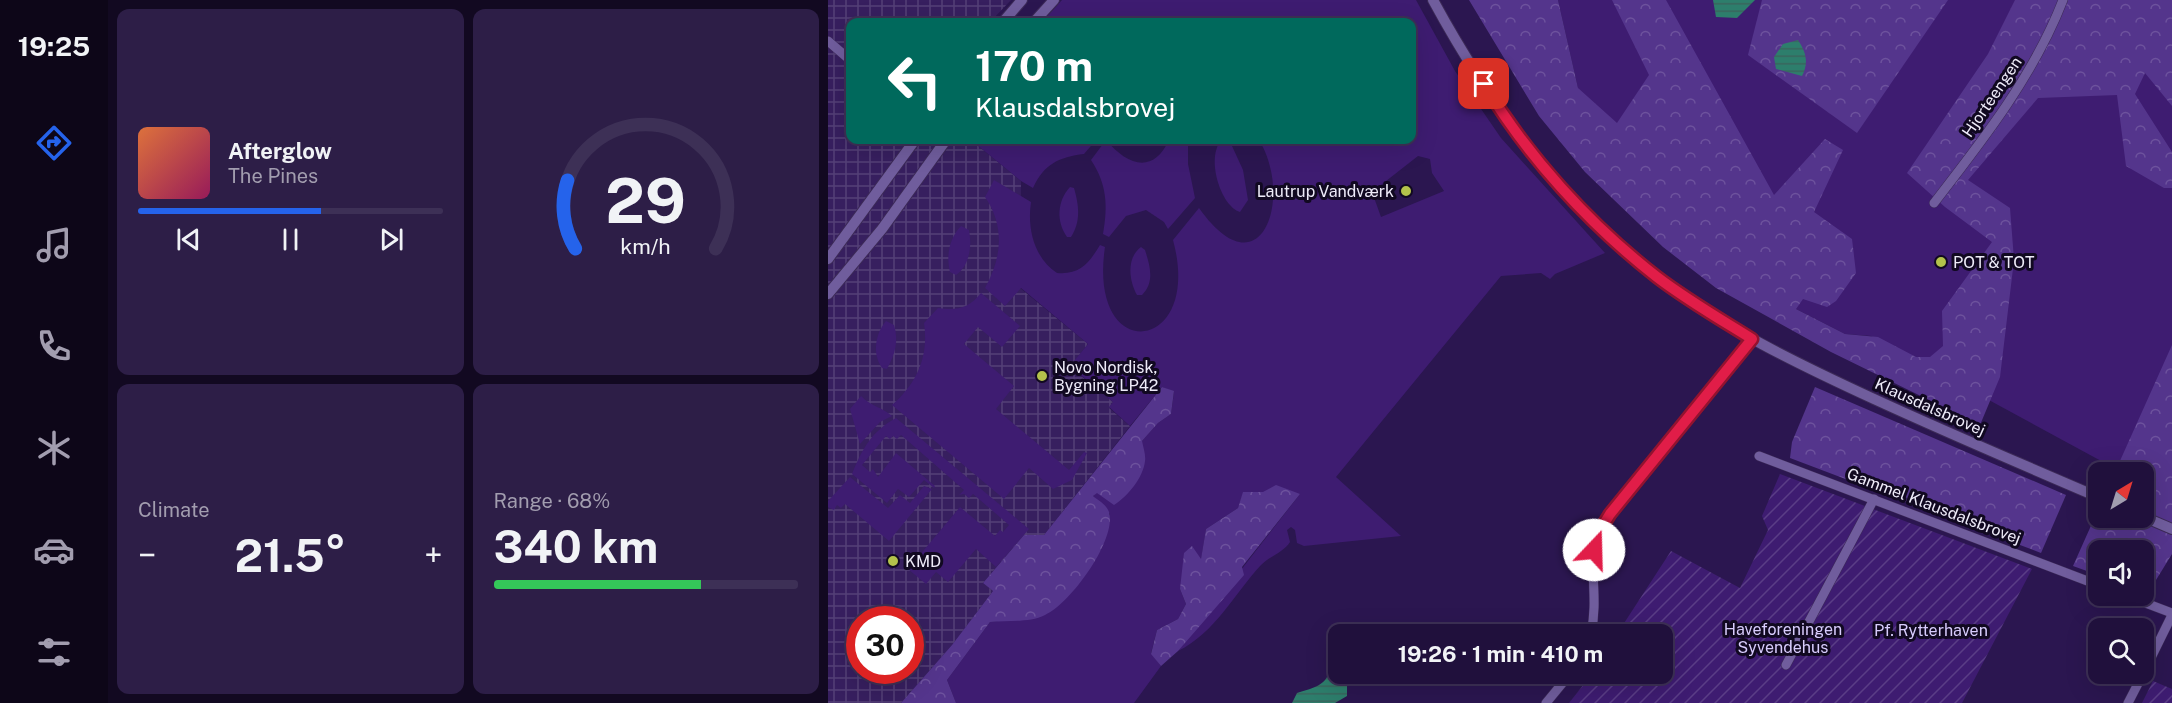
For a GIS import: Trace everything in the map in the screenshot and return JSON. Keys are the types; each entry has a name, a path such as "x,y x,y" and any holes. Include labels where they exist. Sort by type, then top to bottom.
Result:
{"street":[{"path":"1006,18 1022,0"},
{"path":"1038,18 1054,0"},
{"name":"Klausdalsbrovej","path":"1435,0 1442,16 1517,134 1572,198 1657,277 1752,339 1916,418 2088,493"},
{"name":"Hjorteengen","path":"1934,203 2015,92 2038,55 2062,0"},
{"path":"828,41 846,57"},
{"path":"828,260 912,144"},
{"path":"828,294 882,229 943,144"},
{"path":"1593,624 1591,575 1599,532 1617,504 1752,339"},
{"name":"Gammel Klausdalsbrovej","path":"1759,456 2088,581"},
{"path":"1786,665 1874,499"},
{"path":"2154,521 2172,529"},
{"path":"2152,606 2172,614 2154,651"},
{"path":"1546,703 1562,684"},
{"path":"2128,703 2138,684"}],"shaded area":[{"path":"828,0 1011,0 994,18 846,18 846,144 976,144 1021,181 1020,288 1088,344 1070,367 1113,402 1109,408 1130,426 1044,535 1024,535 983,583 993,591 952,645 924,677 924,606 846,606 846,684 918,684 901,703 828,703"},
{"path":"1713,0 1755,0 1737,18 1716,17"},
{"path":"1798,40 1806,58 1802,76 1776,69 1774,57 1783,44"},
{"path":"1328,676 1328,684 1347,684 1347,696 1335,703 1292,703 1297,693 1317,686"}],"green space":[{"path":"1062,0 1416,0 1455,71 1501,138 1605,253 1555,274 1550,279 1541,273 1501,276 1336,477 1401,536 1304,546 1297,543 1295,530 1291,527 1287,530 1290,542 1261,565 1203,634 1178,651 1300,494 1244,492 1238,508 1206,529 1201,560 1180,589 1186,604 1178,619 1157,630 1151,653 1161,666 1134,703 956,703 947,680 990,622 1006,620 1101,550 1110,514 1093,496 1158,423 1171,414 1174,392 1162,387 1130,426 1109,407 1113,402 1070,366 1088,344 1021,288 1005,306 985,288 995,265 999,242 996,219 985,197 994,180 1031,202 1030,222 1034,242 1043,259 1057,273 1078,270 1088,262 1100,245 1105,247 1104,286 1112,313 1127,328 1144,331 1160,324 1173,306 1178,278 1173,240 1199,208 1221,232 1239,242 1254,240 1265,228 1272,210 1273,187 1269,163 1261,144 1416,144 1416,18 1046,18","holes":["1418,156 1430,159 1432,173 1444,191 1381,217 1372,192"]},
{"path":"1469,0 1558,0 1578,88 1617,123 1649,75 1612,0 1666,0 1774,195 1825,139 1843,150 1814,212 1852,239 1856,273 1836,301 1827,307 1803,299 1796,309 1845,334 1878,337 1916,357 1930,357 1943,346 1942,311 1992,242 1945,207 1907,173 1988,54 2015,0 2172,0 2172,106 2145,73 2135,94 2172,152 2172,188 2164,188 2126,166 2117,95 2038,98 1968,180 2010,208 2014,260 2000,377 1980,425 1831,352 1716,288 1663,247 1585,172 1539,116"},
{"path":"1558,0 2172,0 2172,491 2154,479 2154,462 2103,462 1871,336 1845,334 1796,309 1581,136 1578,88"},
{"path":"1762,0 1948,0 1857,133 1748,55"},
{"path":"976,144 1093,144 1084,154 1067,157 1047,167 1033,188"},
{"path":"1103,144 1110,144 1131,160 1148,162 1163,151 1167,144 1185,144 1188,146 1188,164 1195,198 1168,229 1164,222 1146,210 1126,216 1109,237 1103,234 1105,196 1103,187 1091,160"},
{"path":"1219,144 1232,146 1243,170 1248,200 1240,212 1226,201 1217,180 1215,158"},
{"path":"1070,187 1074,188 1078,213 1074,231 1071,237 1067,237 1061,225 1060,205"},
{"path":"961,226 969,230 970,249 967,261 956,275 950,272 948,259 951,242"},
{"path":"1141,247 1147,256 1150,279 1142,295 1137,295 1130,270 1133,257"},
{"path":"981,293 1020,326 1002,347 978,327 964,344 1014,386 996,409 1069,470 1084,452 1087,453 1072,480 1053,489 1029,468 1004,499 892,405 908,388 923,358 924,323 938,308 962,307 972,302"},
{"path":"886,321 894,325 896,337 894,353 887,369 882,368 876,350 879,332"},
{"path":"2172,345 2172,554 2154,583 2154,540 2088,540 2088,571 2073,566 2090,528 2154,528 2154,462 2119,462"},
{"path":"1162,387 1174,391 1171,414 1158,423 1142,441 1145,454 1144,467 1129,492 1114,505 1097,493 1093,496 1108,509 1110,524 1099,554 1067,598 1055,609 1039,618 990,622 947,680 956,703 901,703 918,684 924,684 924,677 952,645 993,591 983,583 1024,535 1044,535"},
{"path":"1815,387 2066,495 2041,553 1790,458 1792,442"},
{"path":"861,396 892,416 880,422 860,444 850,409"},
{"path":"896,418 1029,529 996,567 976,549 948,582 936,572 926,584 908,569 960,507 995,536 1009,525 973,494 969,498 964,494 959,495 964,490 901,435 897,439 893,436 890,439 886,436 862,465 870,472 873,469 878,477 896,453 935,486 934,488 924,480 909,497 898,489 887,503 852,474 874,435"},
{"name":"Haveforeningen Syvendehus","path":"1780,474 2032,569 1962,703 1569,703 1584,684 1673,684 1673,624 1624,624 1671,551 1740,588 1768,530 1762,516"},
{"path":"850,477 888,508 900,495 910,503 924,486 932,489 889,541 845,504 841,508 837,505 834,510 828,507 828,501"},
{"path":"1276,485 1300,494 1242,567 1244,575 1178,651 1161,666 1151,654 1157,630 1178,619 1186,604 1180,589 1184,553 1192,546 1201,559 1206,529 1238,508 1243,492 1263,492"},
{"path":"2154,681 2172,689 2172,703 2142,703"}],"place":[{"name":"Lautrup Vandværk","path":"1406,191"},
{"name":"POT & TOT","path":"1941,262"},
{"name":"Novo Nordisk, Bygning LP42","path":"1042,376"},
{"name":"KMD","path":"893,561"}],"route":[{"path":"1484,84 1523,142 1602,228 1657,277 1692,302 1752,339 1610,514 1599,532 1594,550"}],"park label":[{"name":"Pf. Rytterhaven","path":"1931,630"}]}
